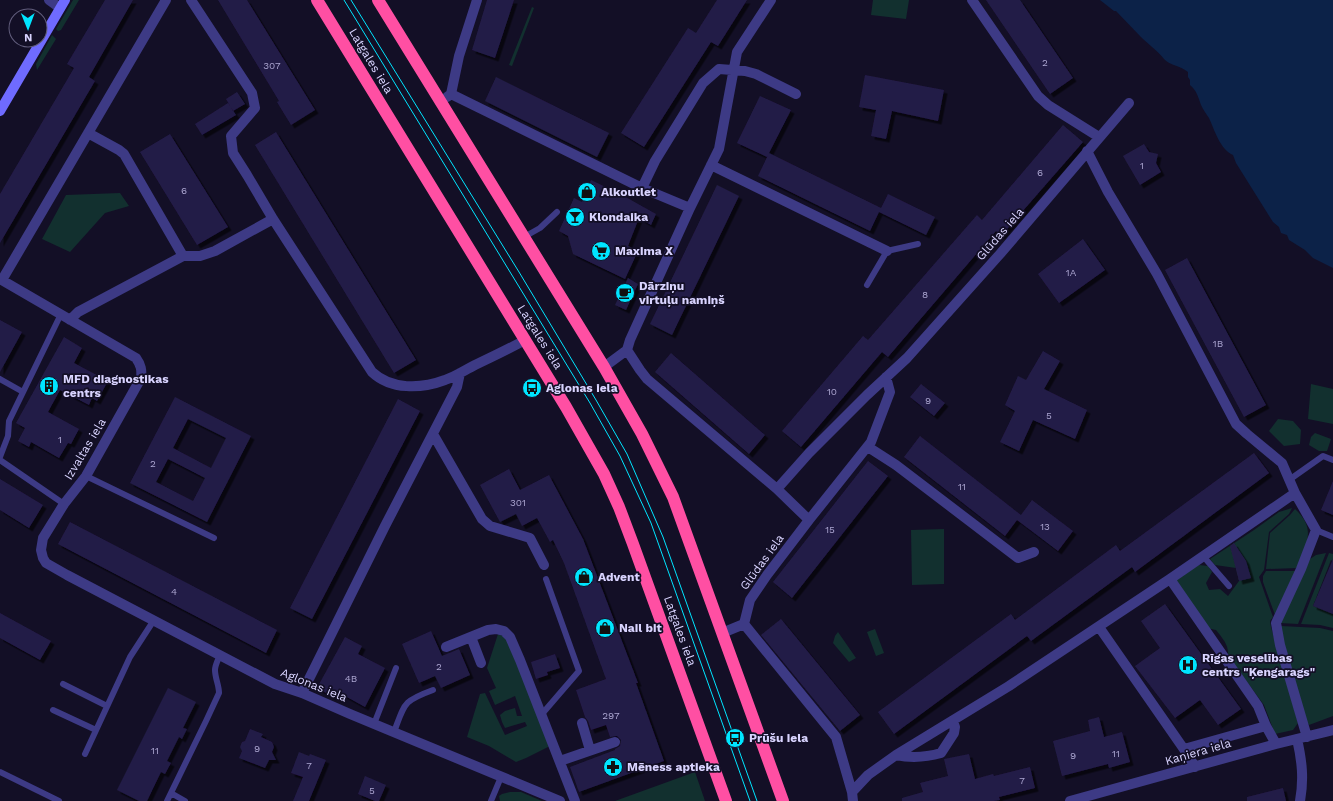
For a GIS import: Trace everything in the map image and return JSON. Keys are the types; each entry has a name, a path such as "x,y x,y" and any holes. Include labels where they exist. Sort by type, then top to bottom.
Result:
{"highway":[{"name":"Latgales iela","path":"317,0 525,340 604,474 634,544 726,801"},
{"path":"378,0 604,367 642,434 673,497 783,801"}],"street":[{"path":"0,111 62,4 49,0"},
{"path":"1,279 166,0"},
{"path":"191,0 252,92 255,108 230,136 233,153 273,219 372,372 379,378 395,385 424,386 445,380 525,340"},
{"path":"440,101 451,94 459,56 477,0"},
{"path":"604,367 627,350 630,340 671,253 690,208 719,150 737,52 771,0"},
{"path":"972,0 1038,96 1048,105 1099,137"},
{"path":"642,188 655,161 703,83 719,69 744,71 756,74 796,94"},
{"path":"451,94 642,188 690,208"},
{"name":"Glūdas iela","path":"777,489 809,453 886,377 908,358 1000,254 1129,103"},
{"path":"88,133 120,150 124,154 183,256"},
{"path":"1088,151 1108,192 1157,274 1236,424 1282,463 1295,493 1316,530 1301,569 1276,623 1280,645 1302,726 1303,785 1300,801"},
{"path":"711,165 887,251"},
{"path":"70,320 78,312 183,256 200,256 215,251 273,219"},
{"name":"Izvaltas iela","path":"1,279 136,358 142,371 141,378 86,476 64,504 43,538 41,550 46,563 67,575"},
{"path":"627,350 647,379 777,489 809,520"},
{"path":"302,693 385,526 457,387 460,373"},
{"name":"Glūdas iela","path":"744,624 750,600 809,520 871,442 890,392 886,377"},
{"path":"433,434 482,519 490,526 530,538 544,565"},
{"path":"868,446 901,469 1018,558 1034,552"},
{"path":"852,797 868,775 896,755 1009,686 1170,579 1295,493"},
{"name":"Aglonas iela","path":"67,575 275,684 302,693 560,801"},
{"path":"1170,579 1258,706 1266,726 1276,744"},
{"path":"722,633 744,624 836,737 852,797"},
{"path":"1099,626 1195,767"},
{"path":"446,647 488,630 496,629 504,631 510,637 542,714 575,801"},
{"path":"471,637 481,663"},
{"path":"896,755 905,757 941,753 954,733 955,727 953,721"},
{"path":"582,723 590,750"},
{"path":"1184,749 1266,726"},
{"name":"Kaņiera iela","path":"1070,801 1276,744 1333,730"},
{"path":"560,762 615,742"}],"lane":[{"path":"524,237 540,228 557,212"},
{"path":"867,284 887,251 918,244"},
{"path":"61,314 9,421 8,436 0,459 64,504"},
{"path":"0,379 23,392"},
{"path":"1289,480 1323,456 1333,460"},
{"path":"86,476 214,538"},
{"path":"1316,530 1333,537"},
{"path":"1203,556 1229,586"},
{"path":"542,714 579,671 546,579"},
{"path":"85,754 130,657 154,620"},
{"path":"167,801 219,693 215,669 220,655"},
{"path":"374,724 396,668"},
{"path":"63,684 107,706"},
{"path":"394,732 404,706 415,697 433,690"},
{"path":"53,710 96,730"},
{"path":"0,772 59,801"},
{"path":"492,801 501,777"},
{"path":"171,793 185,801"}],"green space":[{"path":"73,0 79,0 61,30 58,31 56,29"},
{"path":"873,0 909,0 906,19 871,15"},
{"path":"532,7 534,8 512,66 509,65"},
{"path":"52,35 56,39 37,70 36,64 45,48 48,48 48,42"},
{"path":"120,193 129,206 105,213 70,252 42,239 66,195"},
{"path":"1311,384 1333,389 1333,424 1308,419"},
{"path":"1278,419 1293,421 1301,430 1300,444 1284,446 1269,431"},
{"path":"1315,433 1331,439 1327,451 1319,451 1309,445 1311,437"},
{"path":"1292,508 1289,514 1269,532 1264,570 1259,577 1273,617 1270,621 1271,627 1298,723 1293,730 1275,734 1264,705 1228,656 1228,649 1225,642 1216,630 1207,628 1177,583 1177,577 1199,565 1208,566 1212,572 1206,583 1209,590 1220,589 1228,596 1239,581 1236,568 1215,565 1210,559 1279,512"},
{"path":"1295,509 1302,516 1308,530 1308,537 1298,568 1266,569 1270,533"},
{"path":"944,529 944,584 912,585 911,530"},
{"path":"1326,553 1298,624 1280,623 1310,559 1316,555"},
{"path":"1329,553 1333,554 1333,561 1331,560 1313,606 1333,614 1333,628 1320,625 1301,624"},
{"path":"1266,571 1297,571 1275,615 1263,582 1263,576"},
{"path":"1281,626 1320,628 1333,631 1333,716 1309,725 1303,716 1283,642"},
{"path":"875,629 884,653 876,656 867,632"},
{"path":"838,632 856,658 849,662 833,643"},
{"path":"498,634 503,636 509,643 550,746 516,762 489,746 467,737 480,694 485,693 505,735 527,726 525,722 505,728 500,715 505,711 515,708 517,716 522,716 515,696 495,705 489,691 496,688 487,668"},
{"path":"695,772 705,801 615,801"},
{"path":"510,792 521,792 542,801 500,801 499,796"}],"water":[{"path":"1100,0 1333,0 1333,268 1313,258 1305,250 1289,240 1287,235 1281,233 1279,227 1273,222 1236,163 1233,155 1225,149 1218,139 1196,92 1190,85 1188,72 1166,61 1116,11"}],"building":[{"path":"105,0 133,0 89,77 95,81 0,243 0,194 74,68 67,64"},
{"path":"218,0 247,0 315,110 291,125 277,102 279,101"},
{"path":"487,0 514,0 495,58 472,50"},
{"path":"717,0 747,0 718,46 711,42 644,147 621,133 688,28 696,33"},
{"path":"986,0 1020,0 1073,78 1050,94"},
{"path":"865,75 944,90 938,121 892,111 886,139 871,136 876,110 859,107"},
{"path":"496,77 609,133 597,157 485,101"},
{"path":"237,92 245,104 233,111 226,99"},
{"path":"760,96 791,110 767,157 737,143"},
{"path":"228,103 236,115 202,135 195,124"},
{"path":"1063,125 1083,142 1001,236 996,231 888,357 882,352 801,447 782,431 863,336 868,340 977,215 982,220"},
{"path":"276,132 416,360 394,373 255,145"},
{"path":"170,134 228,227 197,245 140,152"},
{"path":"1144,144 1149,152 1158,154 1156,163 1161,172 1140,185 1123,156"},
{"path":"769,153 881,208 888,194 935,217 926,235 879,212 870,231 758,176"},
{"path":"591,180 656,214 651,225 639,218 628,246 638,251 625,279 573,254 568,236 559,231 574,198 582,202"},
{"path":"717,185 739,196 672,335 650,324"},
{"path":"1083,239 1105,270 1059,303 1038,274"},
{"path":"1187,258 1266,405 1244,417 1165,270"},
{"path":"628,278 638,284 626,310 615,305"},
{"path":"0,320 22,332 0,372"},
{"path":"64,337 82,348 74,363 108,381 97,401 92,398 89,405 60,390 48,412 79,429 71,444 68,443 59,458 31,442 29,447 18,441 25,428 16,423"},
{"path":"1043,351 1060,361 1044,389 1087,410 1075,439 1033,420 1019,451 1000,442 1015,411 1005,405 1018,376 1026,380"},
{"path":"671,353 765,435 749,454 655,372"},
{"path":"921,384 945,403 934,416 910,397"},
{"path":"175,397 251,436 207,522 130,483","holes":["188,419 226,438 211,468 173,448","168,459 205,478 193,501 156,482"]},
{"path":"398,399 420,411 312,619 290,608"},
{"path":"920,436 1021,515 1032,500 1073,531 1058,551 1017,520 1005,536 904,457"},
{"path":"1254,453 1269,473 1135,572 1132,567 1031,641 1027,636 894,734 878,712 1011,614 1015,620 1116,545 1120,551"},
{"path":"868,461 888,476 792,598 773,582"},
{"path":"509,469 520,490 549,475 583,539 638,683 636,683 664,761 579,792 570,767 615,750 620,746 621,740 617,736 610,737 606,725 591,730 585,717 576,690 606,679 564,563 553,540 550,542 537,518 522,526 516,514 500,522 480,485"},
{"path":"0,479 43,505 29,528 0,510"},
{"path":"1333,481 1333,515 1321,510"},
{"path":"70,522 277,630 266,653 58,544"},
{"path":"1234,543 1246,561 1251,578 1239,581 1230,546"},
{"path":"1333,559 1333,614 1313,606"},
{"name":"Rīgas veselības centrs \"Ķengarags\"","path":"1165,604 1241,709 1218,725 1200,700 1175,718 1135,666 1160,648 1141,621"},
{"path":"0,613 51,641 40,660 0,638"},
{"path":"781,619 860,715 840,731 761,635"},
{"path":"431,631 442,656 459,649 470,675 441,688 435,676 419,683 402,644"},
{"path":"345,637 362,646 358,654 385,668 365,707 336,691 333,697 317,688"},
{"path":"555,654 560,668 547,672 548,675 536,679 531,662"},
{"path":"168,688 196,702 183,728 187,729 182,739 179,737 167,761 171,763 165,774 161,772 147,801 139,801 117,790"},
{"path":"1099,717 1104,737 1122,732 1130,762 1109,768 1108,764 1062,776 1053,741 1090,731 1088,720"},
{"path":"250,729 263,734 261,737 272,742 274,747 272,752 276,760 269,760 265,768 239,758 242,751 240,747 242,742 245,741"},
{"path":"299,752 309,756 310,754 326,760 309,801 293,801 303,777 291,773"},
{"path":"969,754 975,779 1030,767 1035,788 999,797 1000,800 994,801 902,801 902,798 923,792 920,783 948,776 944,759"},
{"path":"365,776 386,785 379,801 375,801 358,794"},
{"path":"1283,788 1286,801 1247,801 1247,797"}],"tram line":[{"path":"344,0 590,403 620,456 651,523 750,801"},
{"path":"351,0 519,272 627,454 663,537 757,801"}],"place":[{"name":"Alkoutlet","path":"587,192"},
{"name":"Klondaika","path":"575,217"},
{"name":"Maxima X","path":"601,251"},
{"name":"Dārziņu virtuļu namiņš","path":"625,293"},
{"name":"MFD diagnostikas centrs","path":"49,386"},
{"name":"Aglonas iela","path":"532,388"},
{"name":"Advent","path":"584,577"},
{"name":"Nail bit","path":"605,628"},
{"name":"Rīgas veselības centrs \"Ķengarags\"","path":"1188,665"},
{"name":"Prūšu iela","path":"735,738"},
{"name":"Mēness aptieka","path":"613,767"}]}
